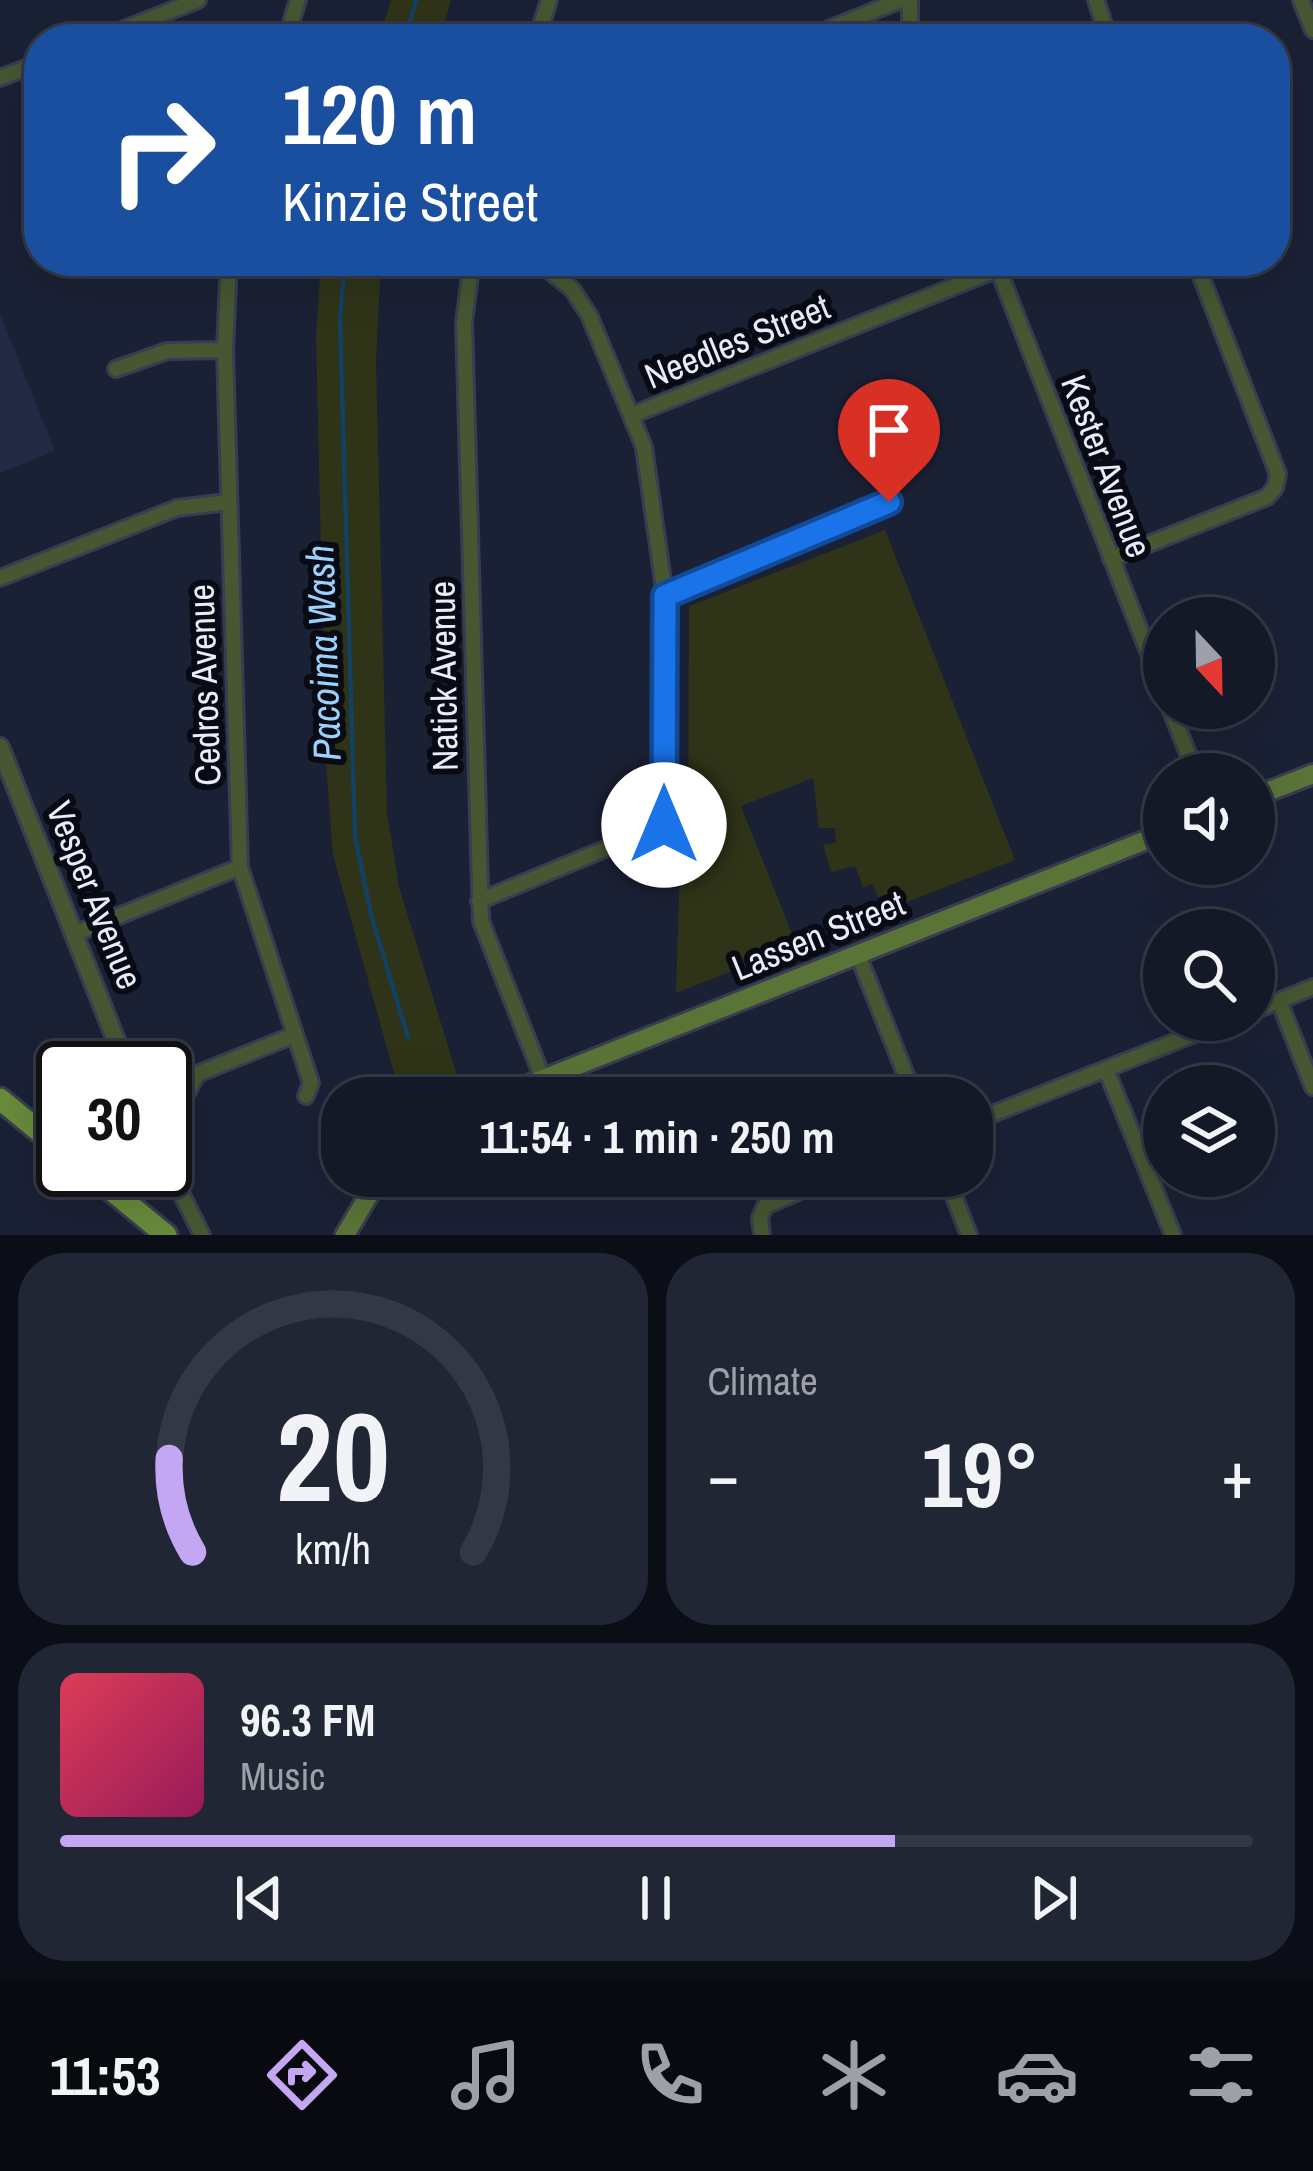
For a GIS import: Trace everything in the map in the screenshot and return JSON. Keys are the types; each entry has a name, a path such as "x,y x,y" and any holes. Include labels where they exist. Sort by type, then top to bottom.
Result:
{"main road":[{"path":"1275,789 1313,774"},
{"name":"Lassen Street","path":"548,1077 1143,841"},
{"path":"0,1100 36,1129"},
{"path":"119,1197 166,1235"},
{"path":"346,1235 368,1197"}],"street":[{"path":"137,24 198,0"},
{"path":"843,24 906,0"},
{"path":"1301,0 1313,30"},
{"name":"Cedros Avenue","path":"228,276 228,502 240,867 311,1083 306,1096"},
{"name":"Natick Avenue","path":"470,276 464,322 479,901 488,940 542,1077"},
{"path":"479,901 664,825 665,596 644,447 584,306 557,276"},
{"name":"Needles Street","path":"632,415 969,276"},
{"name":"Kester Avenue","path":"1000,276 1143,639"},
{"path":"1111,559 1267,497 1275,488 1278,474 1201,276"},
{"path":"116,369 167,351 225,350"},
{"path":"0,578 177,508 228,502"},
{"path":"665,596 889,502"},
{"name":"Vesper Avenue","path":"0,747 117,1041"},
{"path":"74,934 240,867"},
{"path":"858,955 907,1077"},
{"path":"1275,1003 1313,987"},
{"path":"1279,1001 1313,1088"},
{"path":"192,1083 197,1074 295,1035"},
{"path":"993,1113 1177,1041"},
{"path":"1106,1069 1173,1235"},
{"path":"183,1197 202,1235"},
{"path":"762,1235 762,1211 783,1197"},
{"path":"954,1197 969,1235"}],"shaded area":[{"path":"0,314 55,451 0,473"}],"green space":[{"path":"391,0 451,0 444,24 384,24"},
{"path":"320,276 380,276 376,362 387,812 399,887 458,1077 395,1077 333,855 326,764 316,336"},
{"path":"885,530 1015,860 884,911 873,884 863,887 855,866 831,872 823,844 836,843 835,828 819,828 813,778 741,806 797,946 676,993 680,861 688,860 689,606"}],"waterway":[{"name":"Pacoima Wash","path":"409,24 416,0"},
{"name":"Pacoima Wash","path":"344,276 340,319 355,837 372,918 408,1037"}],"route":[{"path":"664,825 665,596 889,502"}]}
